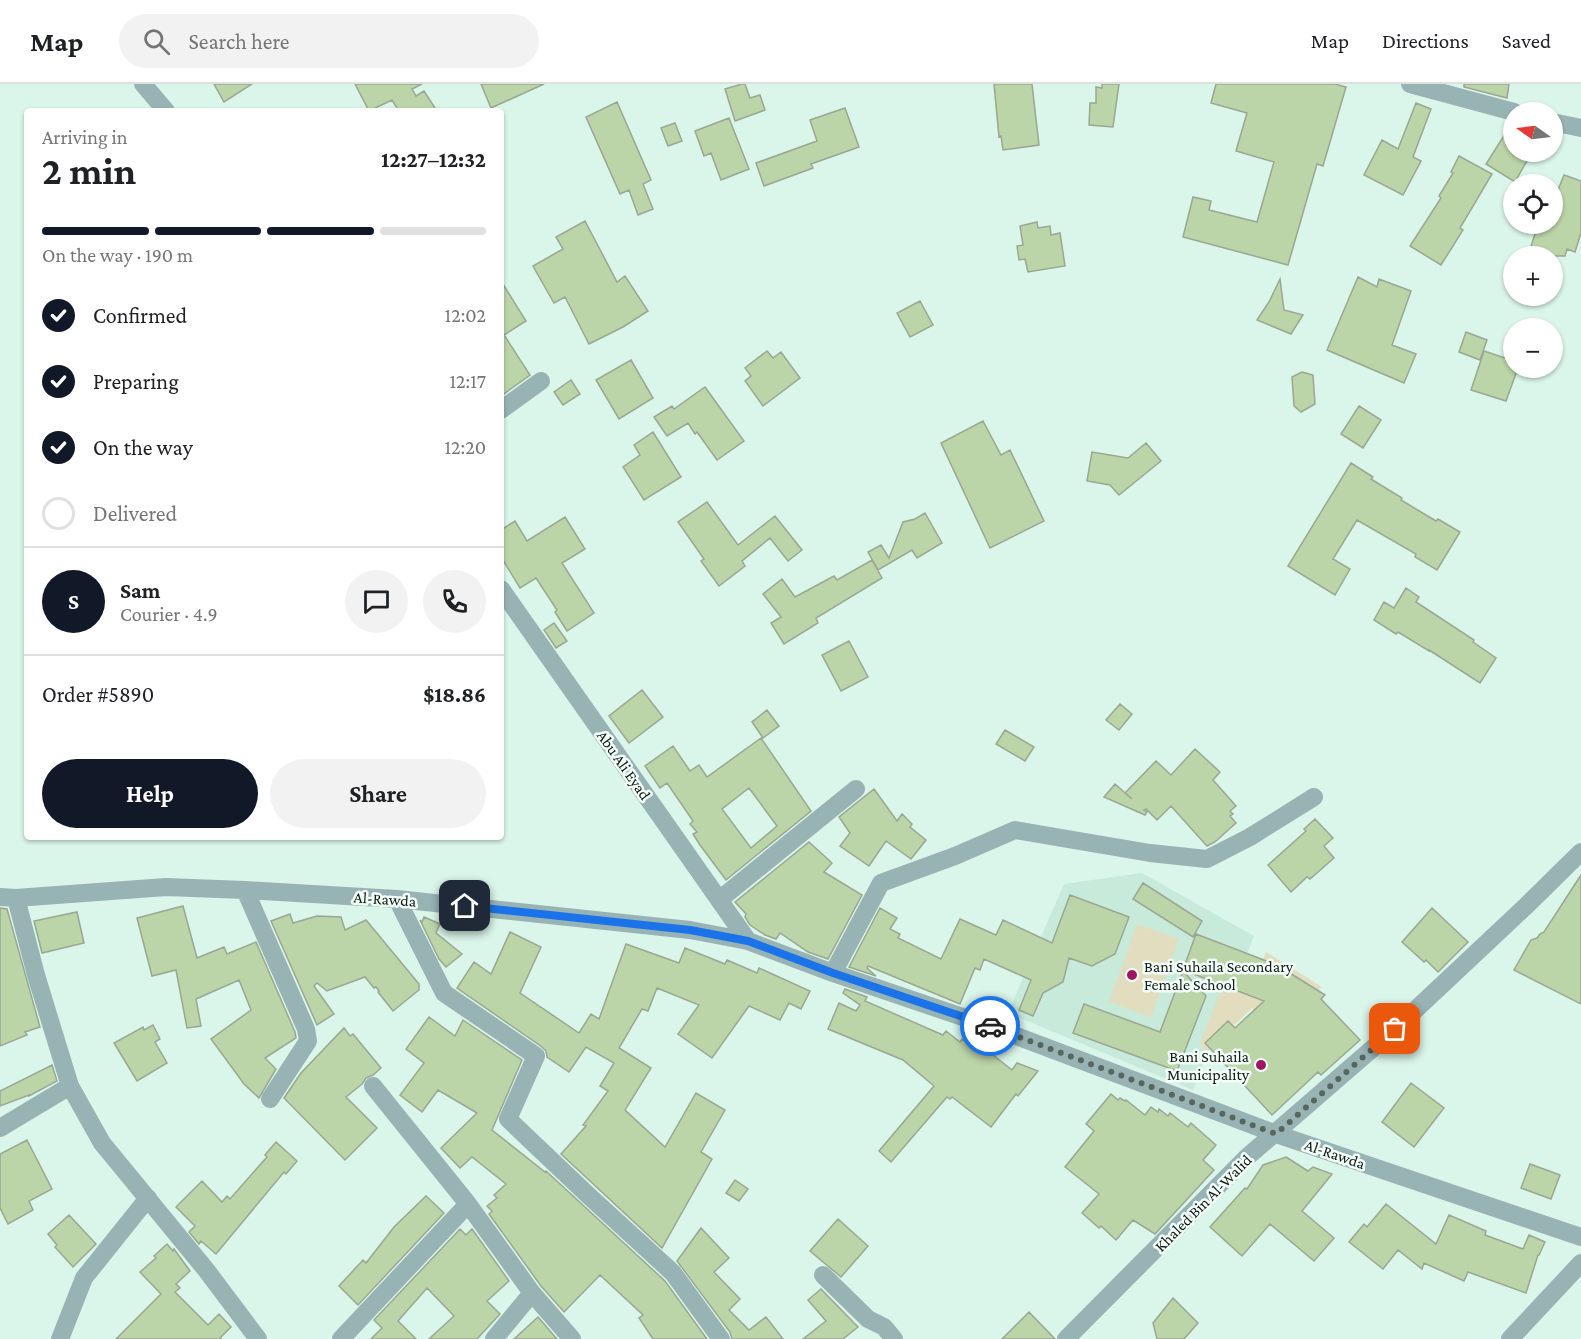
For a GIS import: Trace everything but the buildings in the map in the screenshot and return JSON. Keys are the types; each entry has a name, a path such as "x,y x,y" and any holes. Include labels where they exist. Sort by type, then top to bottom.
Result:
{"street":[{"path":"143,84 163,108"},
{"path":"1410,84 1503,109"},
{"path":"1563,124 1581,128"},
{"path":"504,408 541,381"},
{"name":"Abu Ali Eyad","path":"504,593 748,941"},
{"path":"719,900 856,789"},
{"path":"833,973 881,883 955,856 1015,830 1150,853 1207,859 1250,837 1314,797"},
{"name":"Khaled Bin Al-Walid","path":"1066,1339 1246,1158 1395,1029 1581,852"},
{"name":"Al-Rawda","path":"8,898 166,886 245,890 397,899 690,930 748,941 833,973 998,1029 1276,1134 1581,1237"},
{"path":"245,890 306,1029 308,1041 270,1099"},
{"path":"8,898 36,975 70,1086 102,1143 207,1271 258,1339"},
{"path":"397,899 444,993 536,1056 508,1119 673,1273 721,1339"},
{"path":"0,1128 70,1086"},
{"path":"373,1086 468,1204 532,1293 572,1339"},
{"path":"60,1339 84,1278 148,1198"},
{"path":"340,1339 468,1204"},
{"path":"1510,1339 1581,1263"},
{"path":"823,1275 868,1319 884,1327 894,1339"},
{"path":"494,1339 532,1293"}],"shaded area":[{"name":"Bani Suhaila Secondary Female School","path":"1142,873 1254,936 1193,1090 1008,1013 1064,884"},
{"path":"1137,924 1179,939 1151,1017 1109,1002"},
{"path":"1266,952 1322,987 1275,1031 1252,1008 1206,1053 1200,1043 1224,982 1251,991"}],"way so far":[{"path":"990,1026 1276,1134 1395,1029"}],"place":[{"name":"Bani Suhaila Secondary Female School","path":"1132,975"},
{"name":"Bani Suhaila Municipality","path":"1261,1065"}],"route":[{"path":"465,906 690,930 748,941 833,973 990,1026"}]}
